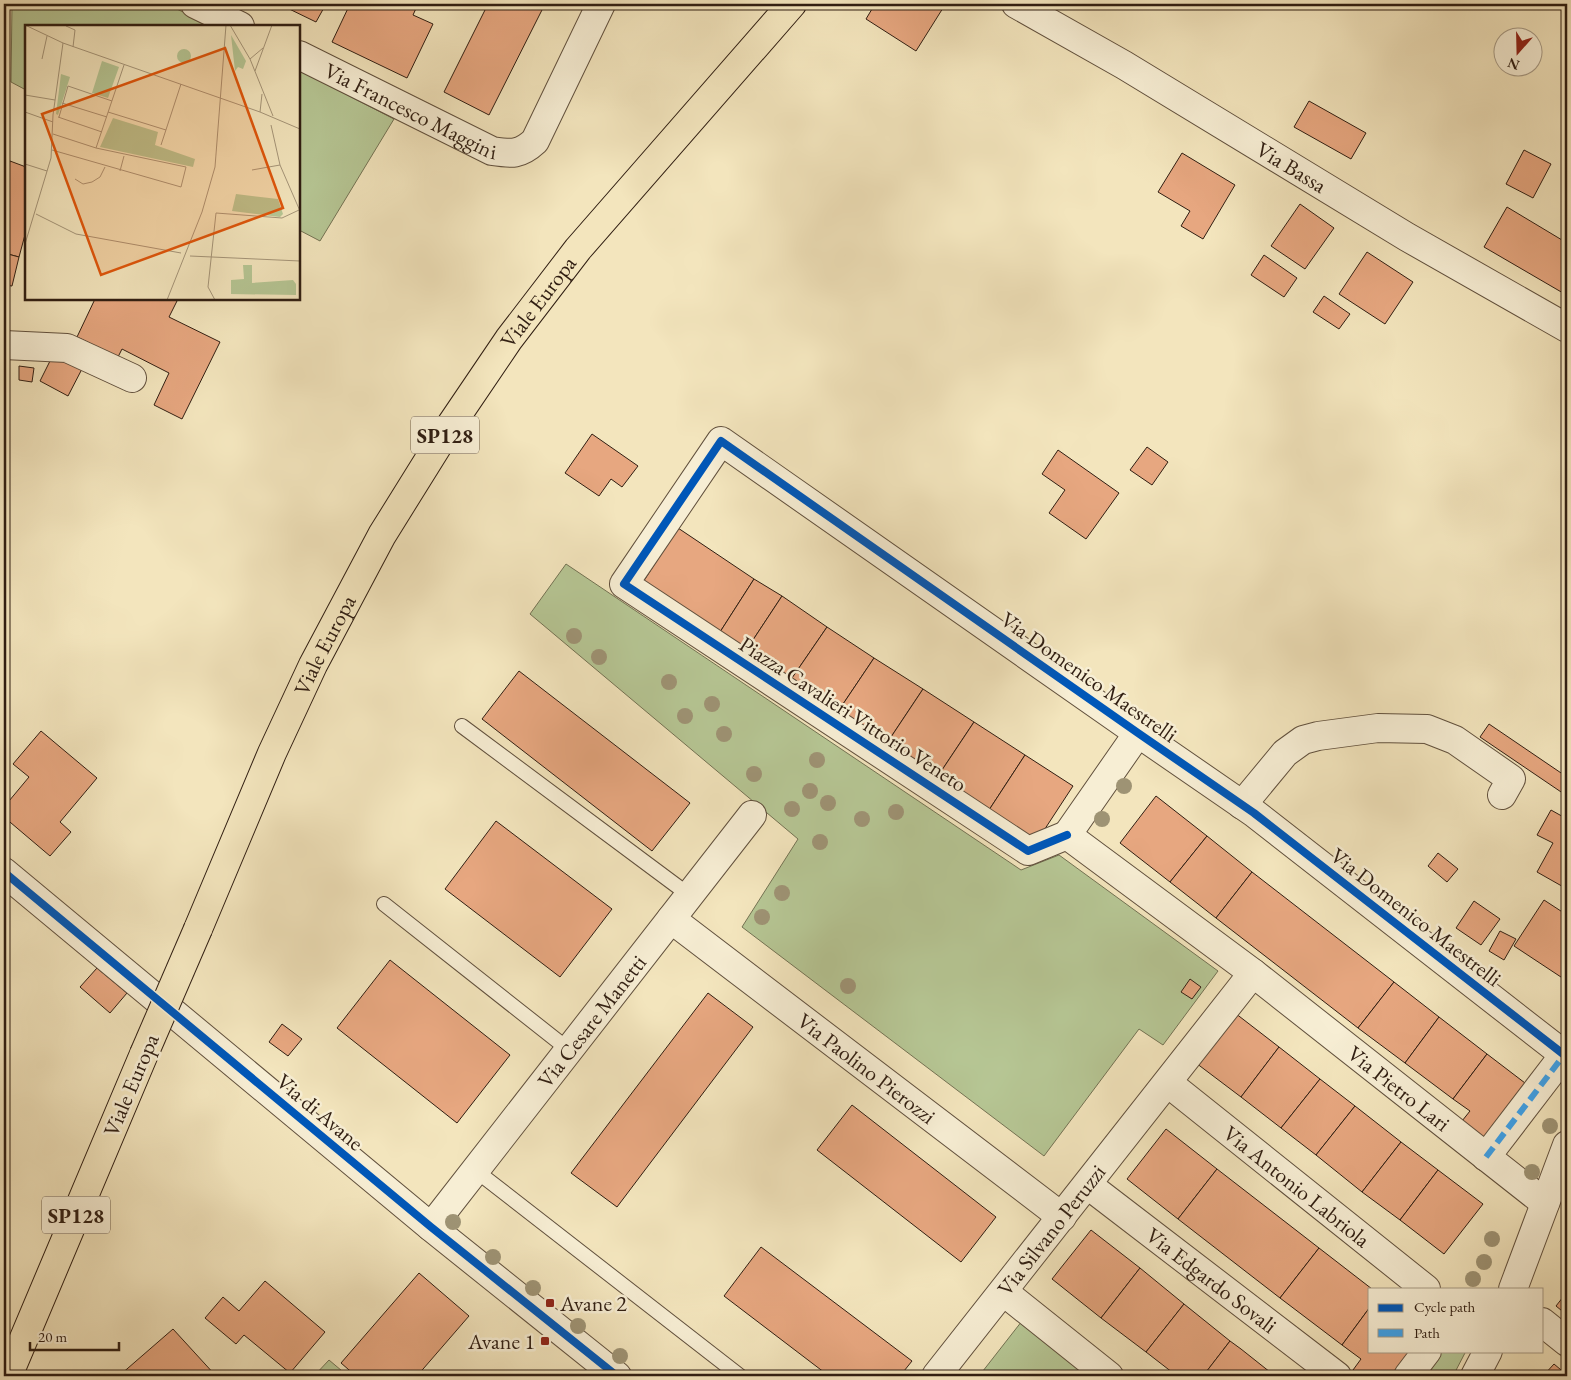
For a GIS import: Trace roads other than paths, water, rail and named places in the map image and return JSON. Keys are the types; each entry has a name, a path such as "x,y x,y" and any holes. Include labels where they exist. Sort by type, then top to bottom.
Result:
{"main road":[{"name":"Viale Europa","path":"8,1376 272,753 313,665 382,535 448,429 509,339 578,249 792,4"}],"street":[{"path":"195,4 238,25"},
{"name":"Via Francesco Maggini","path":"300,55 492,151 508,154 525,150 535,141 601,4"},
{"name":"Via Bassa","path":"1016,4 1124,65 1407,237 1567,328"},
{"path":"4,345 67,348 132,378"},
{"name":"Via Domenico Maestrelli","path":"624,584 721,441 1242,805 1566,1056"},
{"name":"Piazza Cavalieri Vittorio Veneto","path":"624,584 1028,850 1067,835"},
{"path":"1242,805 1285,753 1303,740 1318,736 1378,728 1428,730 1455,740 1511,779 1502,795"},
{"name":"Via Domenico Maestrelli","path":"1067,835 1138,734"},
{"name":"Via Cesare Manetti","path":"431,1227 752,815"},
{"path":"1067,835 1253,973 1168,1083"},
{"name":"Via di Avane","path":"4,872 431,1227 617,1376"},
{"name":"Via Paolino Pierozzi","path":"670,919 1062,1217"},
{"name":"Via Pietro Lari","path":"1253,973 1545,1203"},
{"path":"1486,1157 1566,1056"},
{"name":"Via Silvano Peruzzi","path":"936,1376 1168,1083"},
{"name":"Via Antonio Labriola","path":"1168,1083 1425,1288"},
{"path":"1513,1288 1567,1145"},
{"name":"Via Edgardo Sovali","path":"1088,1185 1337,1376"},
{"path":"1004,1292 1109,1376"},
{"path":"1544,1324 1567,1342"},
{"path":"1408,1376 1425,1352"},
{"path":"1475,1376 1487,1352"}],"lane":[{"path":"462,726 689,895"},
{"path":"384,904 569,1050"},
{"path":"476,1170 740,1376"}],"place":[{"name":"Avane 2","path":"550,1303"},
{"name":"Avane 1","path":"545,1341"}]}
